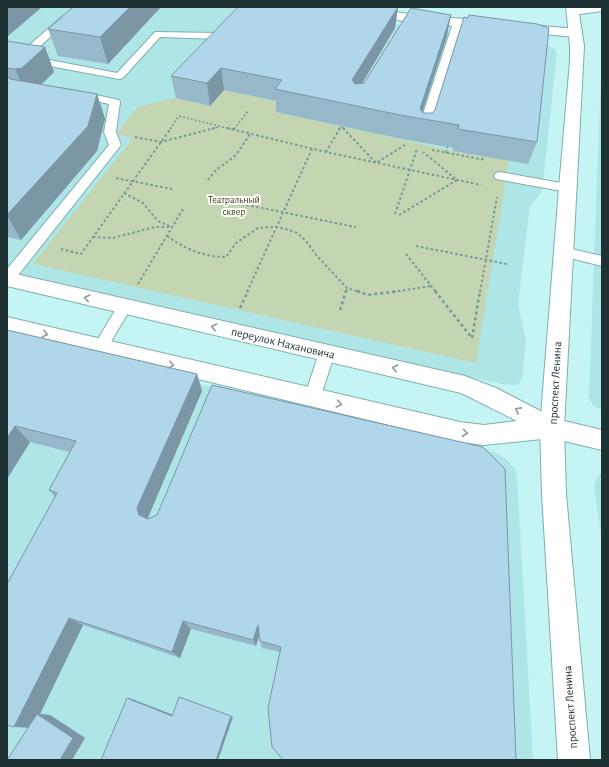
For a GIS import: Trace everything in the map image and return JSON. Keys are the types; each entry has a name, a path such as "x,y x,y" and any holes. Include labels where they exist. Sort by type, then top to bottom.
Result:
{"street":[{"path":"327,7 458,23 576,33"},
{"path":"573,9 602,7"},
{"name":"проспект Ленина","path":"573,9 577,61 567,188 552,428 554,494 574,760"},
{"name":"переулок Нахановича","path":"7,279 465,385 488,395 552,428 602,440"},
{"name":"переулок Нахановича","path":"7,325 100,348 215,382 312,398 460,432 484,435 552,428"}],"lane":[{"path":"21,58 75,10"},
{"path":"402,29 409,17"},
{"path":"423,132 458,23"},
{"path":"7,55 119,76 158,34 220,36"},
{"path":"7,279 115,145 110,132 115,102 65,92"},
{"path":"500,176 567,188"},
{"path":"563,252 602,261"},
{"path":"100,348 125,306"},
{"path":"312,398 327,353"}],"path":[{"path":"234,129 248,111"},
{"path":"81,254 179,116 312,149 410,171 484,185"},
{"path":"115,145 136,137 161,142 220,126"},
{"path":"326,152 341,126 376,163"},
{"path":"208,180 216,170 236,155 250,134"},
{"path":"376,163 404,145"},
{"path":"418,148 458,180"},
{"path":"230,331 312,149"},
{"path":"432,150 489,160"},
{"path":"410,171 397,214 458,180"},
{"path":"92,174 172,189"},
{"path":"124,193 143,203 158,221 172,227"},
{"path":"406,254 472,338 497,195"},
{"path":"217,199 356,227"},
{"path":"125,306 183,209"},
{"path":"93,237 113,238 155,228 172,227"},
{"path":"167,236 179,245 212,257 226,257 236,243 246,235 258,228 277,227 297,233 306,241 317,256 347,288 368,295 400,292 431,286"},
{"path":"416,246 507,264"},
{"path":"340,310 347,288"}],"shaded area":[{"path":"7,7 274,7 338,17 543,42 553,48 557,53 542,191 530,206 518,304 526,341 522,378 518,385 506,385 7,272"},
{"path":"602,47 602,411 593,405 589,397"},
{"path":"7,339 494,452 504,457 515,469 517,477 533,760 7,760"},
{"path":"602,472 602,541 594,487 596,479"}],"green space":[{"name":"Театральный сквер","path":"224,90 283,103 277,112 453,151 509,161 476,363 33,264 132,139 117,133 137,107 176,98 210,106"}],"building":[{"path":"73,7 130,7 100,37 48,29"},
{"path":"238,7 398,7 352,80 355,84 364,83 411,8 451,15 420,109 423,113 432,113 435,110 464,17 468,18 469,15 537,24 549,28 537,142 458,129 459,125 400,115 275,89 282,80 221,68 207,83 171,76"},
{"path":"7,41 45,47 22,68 7,68"},
{"path":"7,78 97,94 88,126 7,215"},
{"path":"7,330 197,374 137,508 139,515 148,519 157,515 212,385 483,447 505,469 516,760 283,760 272,747 268,708 281,647 260,641 258,625 253,640 183,621 172,652 69,618 14,727 7,725 7,584 57,493 49,490 76,441 15,426 7,438"},
{"path":"179,697 231,716 216,760 101,760 127,698 172,716"},
{"path":"37,714 73,738 60,760 7,760"}]}
